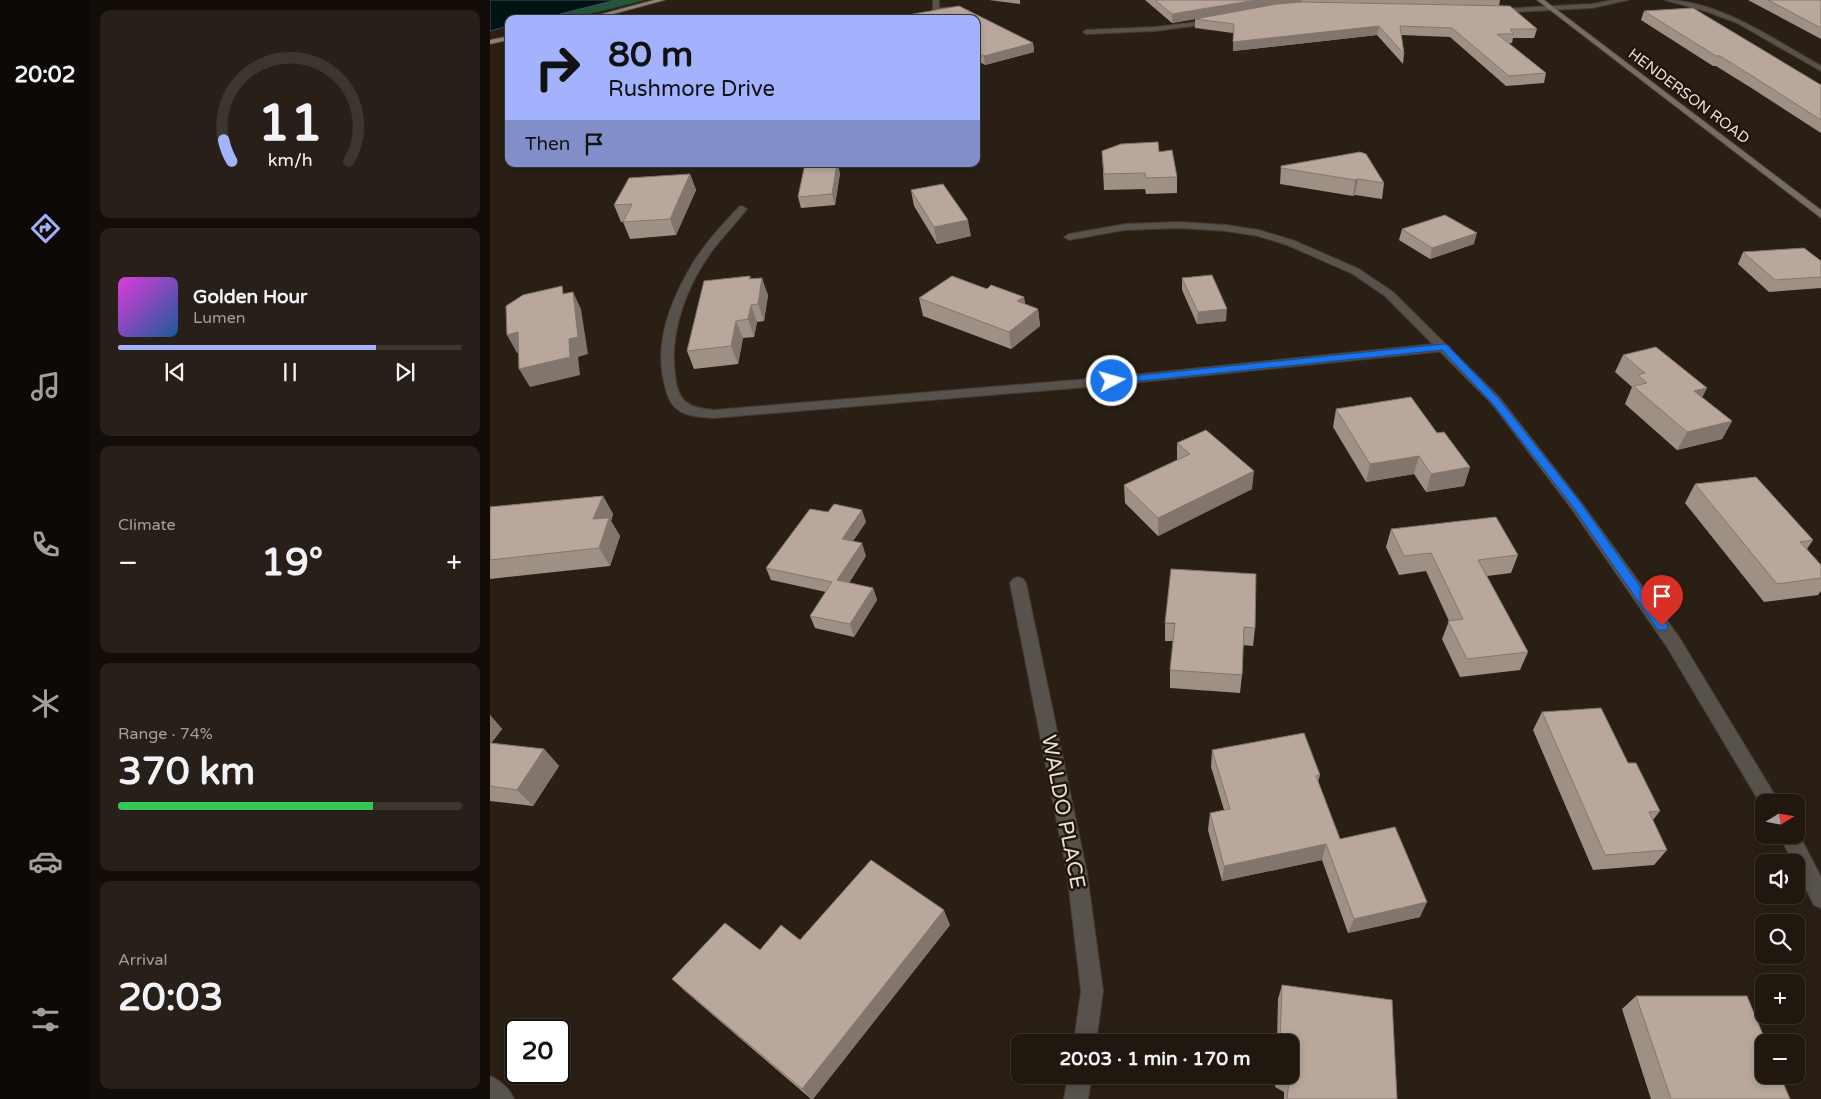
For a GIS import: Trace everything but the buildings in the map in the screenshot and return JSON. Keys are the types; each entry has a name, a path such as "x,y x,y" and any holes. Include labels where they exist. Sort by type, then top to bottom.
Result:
{"main road":[{"path":"602,15 662,0"},
{"name":"HENDERSON ROAD","path":"1540,0 1821,215"},
{"path":"490,42 505,39"}],"street":[{"path":"936,0 935,10 957,9"},
{"path":"1489,11 1604,5 1625,0"},
{"path":"1668,0 1710,11 1739,22 1821,69"},
{"path":"1086,32 1177,27 1223,20"},
{"path":"742,209 708,249 683,293 671,328 666,366 673,394 680,405 691,412 714,414 1112,381 1444,347"},
{"path":"1069,237 1125,227 1180,225 1226,228 1259,233 1291,242 1355,270 1390,294 1496,401 1576,504 1673,642 1765,794"},
{"name":"WALDO PLACE","path":"1018,583 1077,873 1092,991 1085,1034"},
{"path":"1793,844 1821,898"},
{"path":"1076,1099 1078,1084"},
{"path":"490,1088 502,1099"}],"green space":[{"path":"616,0 646,0 586,15 556,15"}],"shaded area":[{"path":"490,0 616,0 556,15 505,15 505,27 490,31"}],"route":[{"path":"1112,381 1245,369 1393,351 1444,347 1496,401 1576,504 1662,626"}]}
